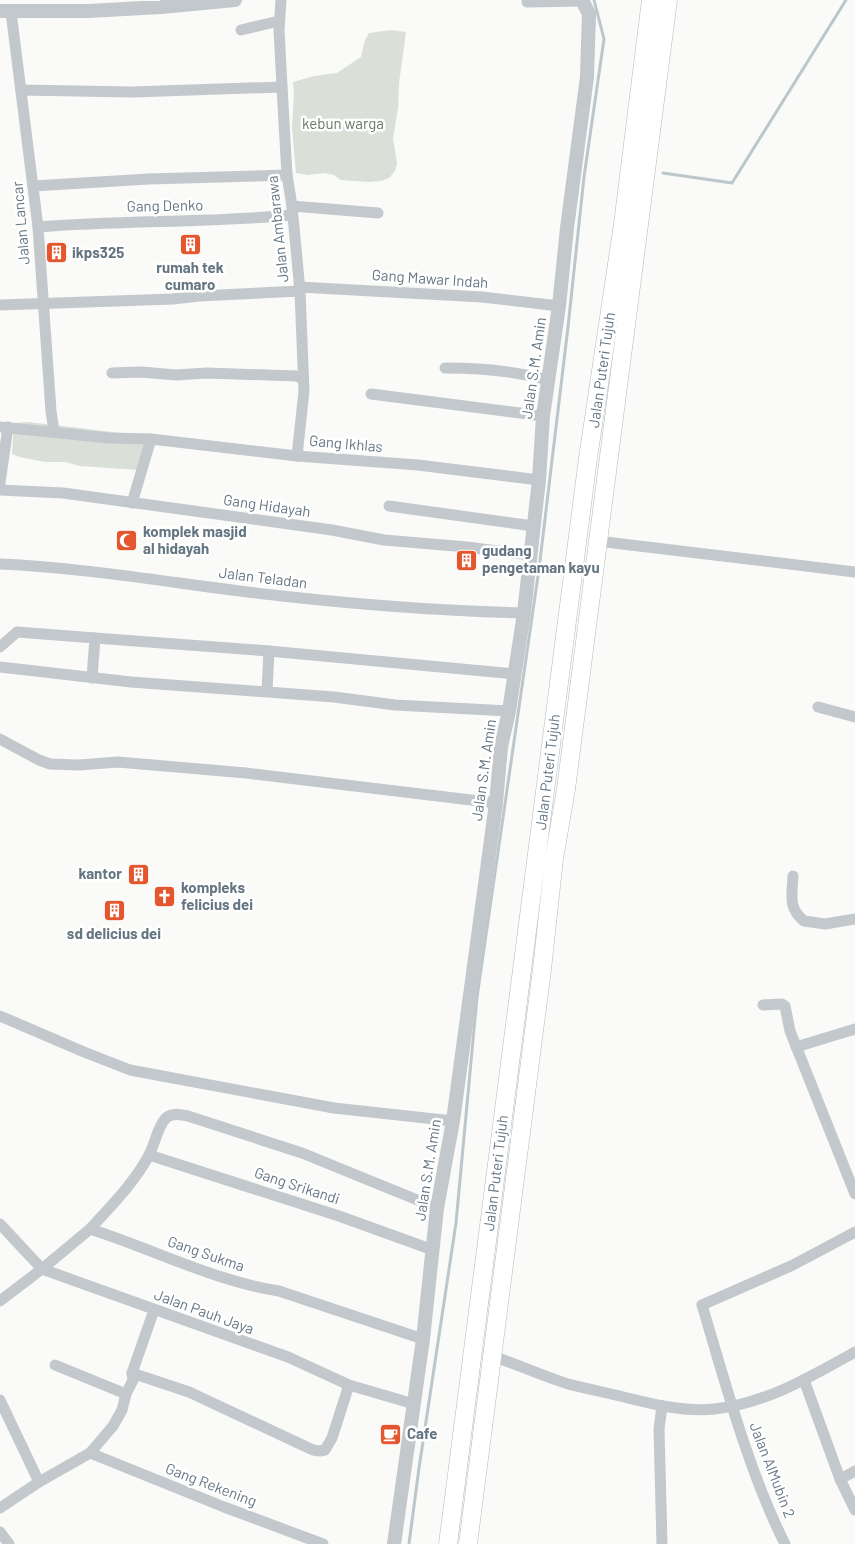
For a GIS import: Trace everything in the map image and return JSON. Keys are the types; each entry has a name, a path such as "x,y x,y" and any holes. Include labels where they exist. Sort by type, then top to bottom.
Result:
{"highway":[{"name":"Jalan Puteri Tujuh","path":"448,1544 586,478 626,205 650,0"},
{"name":"Jalan Puteri Tujuh","path":"468,1544 542,969 554,859 566,789 668,0"}],"street":[{"path":"6,11 88,11 235,0"},
{"name":"Jalan Ambarawa","path":"281,0 279,21 287,175 299,289 304,391 297,456"},
{"path":"527,2 582,1"},
{"name":"Jalan S.M. Amin","path":"394,1544 423,1339 437,1208 453,1121 496,803 501,747 509,711 524,613 543,416 559,306 567,228 587,77 589,14 582,1"},
{"name":"Jalan Lancar","path":"6,11 21,90 38,226 54,432"},
{"path":"240,30 279,21"},
{"path":"21,90 132,92 282,87"},
{"path":"33,186 150,179 287,175"},
{"name":"Gang Denko","path":"38,226 246,219 292,210 378,213"},
{"name":"Gang Mawar Indah","path":"0,305 173,299 299,289 482,297 559,306"},
{"path":"445,368 486,369 548,380"},
{"path":"112,373 141,372 176,375 207,373 296,376 303,380"},
{"path":"370,394 543,416"},
{"path":"0,483 4,427"},
{"name":"Gang Ikhlas","path":"4,427 109,438 151,439 297,456 418,465 538,480"},
{"path":"132,503 151,439"},
{"name":"Gang Hidayah","path":"0,490 63,493 332,530 384,540 467,547 530,555"},
{"path":"390,506 533,526"},
{"path":"597,542 855,572"},
{"name":"Jalan Teladan","path":"0,564 43,566 283,596 447,611 524,613"},
{"path":"0,647 17,632 269,651 515,674"},
{"path":"92,678 95,638"},
{"path":"267,691 269,651"},
{"path":"0,666 92,678 334,696 395,705 509,711"},
{"path":"818,708 855,717"},
{"path":"0,739 50,764 79,765 118,762 246,773 496,803"},
{"path":"793,876 793,908 804,921 825,924 855,919"},
{"path":"763,1006 782,1004 785,1006 790,1031 855,1194"},
{"path":"0,1016 130,1070 334,1108 453,1121"},
{"path":"796,1047 855,1028"},
{"path":"0,1302 90,1229 132,1182 149,1155 163,1122 168,1116 175,1114 302,1153 437,1208"},
{"name":"Gang Srikandi","path":"149,1155 339,1216 433,1250"},
{"name":"Jalan Pauh Jaya","path":"0,1224 42,1269 288,1357 349,1385 414,1404"},
{"name":"Gang Sukma","path":"90,1229 211,1273 257,1287 279,1291 423,1339"},
{"name":"Jalan AlMubin 2","path":"785,1544 772,1518 732,1406 702,1305 793,1265 855,1232"},
{"path":"0,1508 39,1482 90,1453 113,1426 122,1410 126,1394 133,1380 132,1373 154,1310"},
{"path":"493,1356 568,1384 662,1406 714,1409 762,1397 804,1380 855,1352"},
{"path":"55,1365 126,1394"},
{"path":"132,1373 188,1392 313,1450 320,1451 325,1450 332,1438 349,1385"},
{"path":"804,1380 840,1479 855,1510"},
{"path":"0,1400 39,1482"},
{"path":"662,1406 660,1429 662,1544"},
{"name":"Gang Rekening","path":"90,1453 224,1507 323,1544"},
{"path":"840,1479 855,1471"},
{"path":"0,1532 8,1544"}],"green space":[{"name":"kebun warga","path":"391,30 406,32 393,139 397,163 395,171 389,178 369,182 341,180 334,175 324,173 308,175 296,173 292,128 293,82 314,76 337,73 361,57 365,40 369,33"},
{"path":"28,422 150,435 139,470 80,466 65,462 45,462 12,454 14,423"}],"waterway":[{"path":"409,1544 456,1223 477,997 539,569 584,177 604,39 594,0"},
{"path":"663,173 732,183 846,0"}],"place":[{"name":"rumah tek cumaro","path":"190,245"},
{"name":"ikps325","path":"56,253"},
{"name":"komplek masjid al hidayah","path":"127,541"},
{"name":"gudang pengetaman kayu","path":"466,560"},
{"name":"kantor","path":"138,874"},
{"name":"kompleks felicius dei","path":"165,897"},
{"name":"sd delicius dei","path":"114,911"},
{"name":"Cafe","path":"391,1434"}]}
